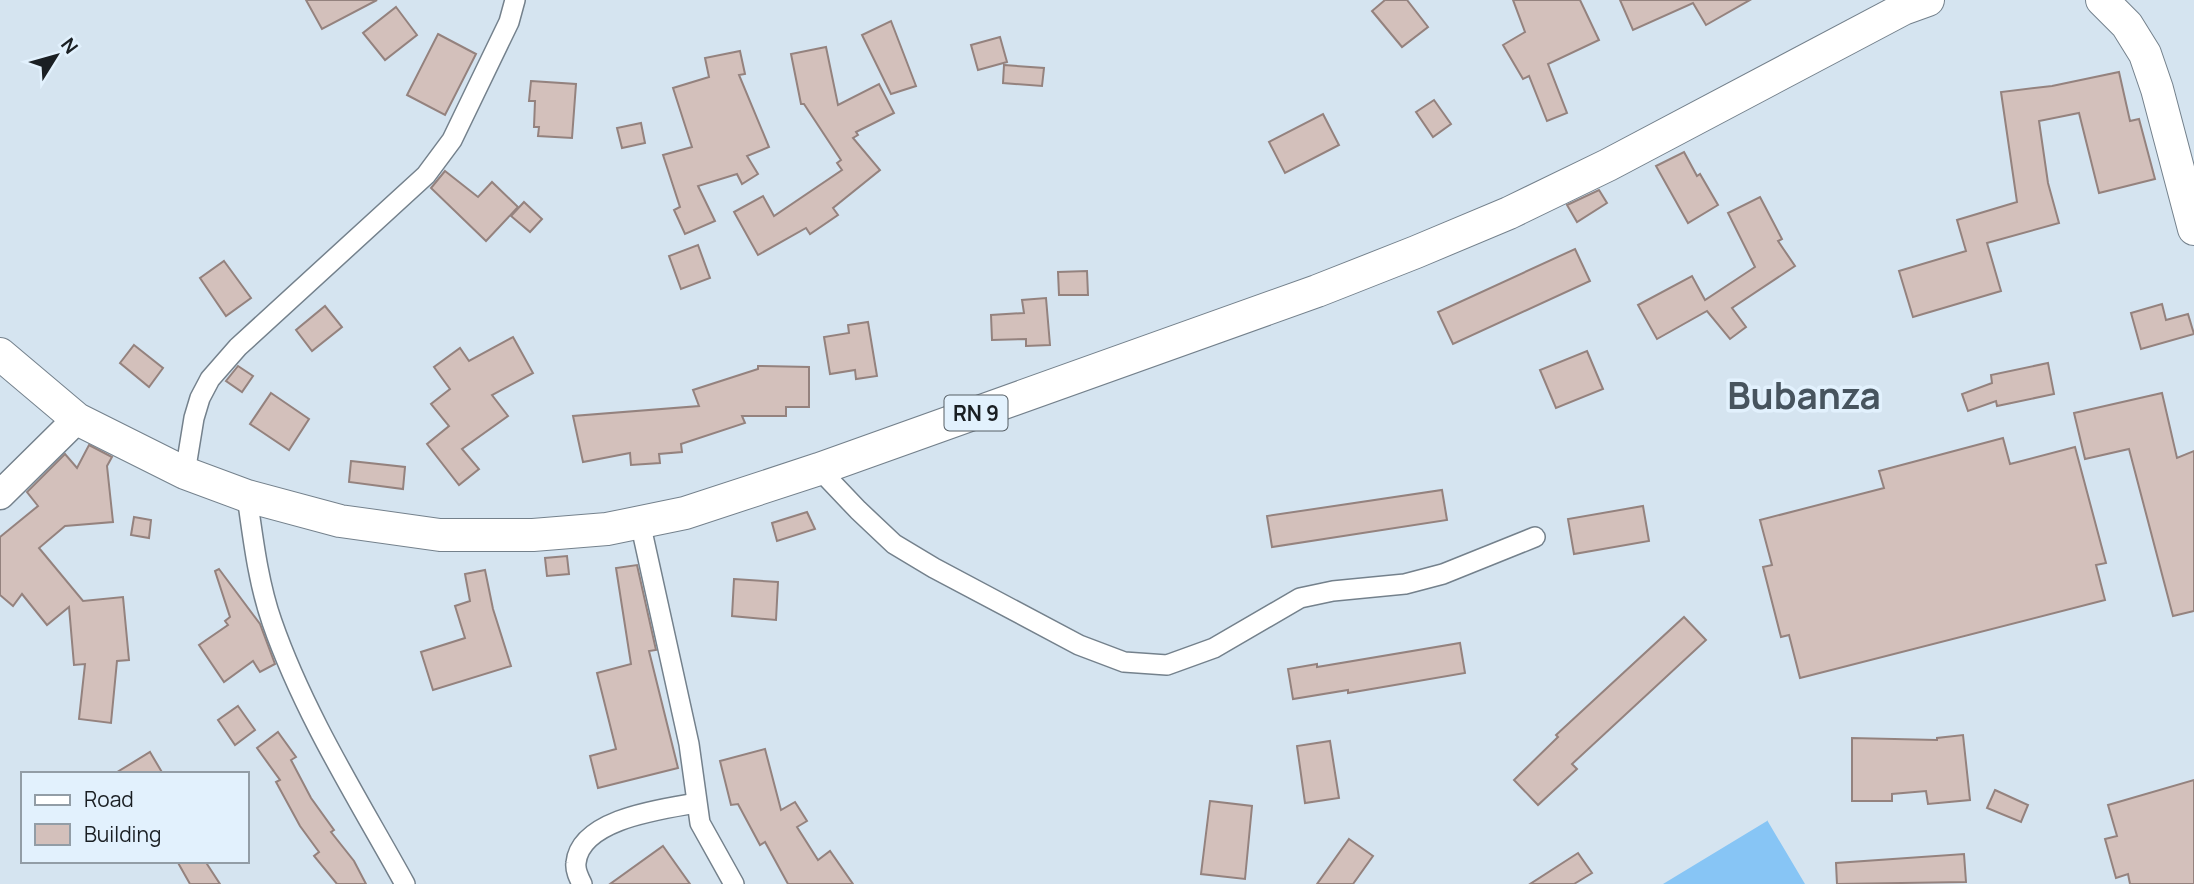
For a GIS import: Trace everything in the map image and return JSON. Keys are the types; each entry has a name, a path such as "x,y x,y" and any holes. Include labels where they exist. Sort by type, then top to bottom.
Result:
{"main road":[{"path":"2103,0 2127,25 2145,54 2157,89 2194,229"},
{"name":"RN 9","path":"0,354 77,419 185,473 247,496 340,521 440,534 533,535 607,529 685,513 819,469 1317,291 1509,214 1608,165 1914,3"}],"street":[{"path":"185,473 194,418 210,379 247,339 426,175 452,140 509,22 515,0"},
{"path":"0,495 77,419"},
{"path":"819,469 894,544 1079,645 1124,662 1167,665 1214,648 1300,598 1334,591 1405,584 1443,574 1535,537"},
{"path":"247,496 257,561 271,621 326,742 405,884"},
{"path":"640,522 689,744 700,822 734,884"},
{"path":"582,884 575,866 579,850 593,835 622,819 696,803"}],"shaded area":[{"path":"1767,821 1805,884 1663,884"}],"building":[{"path":"306,0 377,0 322,29"},
{"path":"1385,0 1407,0 1428,27 1402,47 1372,11"},
{"path":"1513,0 1580,0 1599,40 1548,64 1567,113 1547,121 1529,76 1523,79 1503,45 1525,32"},
{"path":"1620,0 1750,0 1706,25 1693,3 1633,30"},
{"path":"396,7 417,35 385,60 363,33"},
{"path":"891,21 916,86 891,94 862,35"},
{"path":"438,34 476,54 445,115 407,95"},
{"path":"1000,37 1007,62 978,70 971,45"},
{"path":"826,47 838,105 879,84 894,113 856,132 858,135 853,138 880,170 833,208 838,215 810,234 806,228 758,255 734,212 763,196 774,216 842,170 837,163 841,160 804,104 801,104 791,54"},
{"path":"740,51 745,74 739,75 769,147 747,156 758,174 742,184 737,174 698,186 715,221 685,234 674,210 680,207 663,155 692,147 673,88 709,77 705,58"},
{"path":"1004,65 1044,68 1042,86 1003,83"},
{"path":"2119,72 2130,121 2139,119 2155,179 2099,193 2079,113 2039,121 2048,183 2059,223 1987,243 2001,291 1913,317 1899,271 1966,251 1957,220 2017,202 2001,92 2052,86"},
{"path":"531,81 576,84 572,138 538,136 539,127 534,127 535,101 529,101"},
{"path":"1434,100 1451,124 1433,137 1416,112"},
{"path":"1323,114 1339,145 1285,173 1269,142"},
{"path":"641,123 645,143 622,148 617,128"},
{"path":"1684,152 1718,205 1688,223 1656,166"},
{"path":"445,171 478,197 492,182 518,207 486,241 431,188"},
{"path":"1599,190 1607,203 1577,222 1567,205"},
{"path":"1760,197 1782,239 1778,241 1795,266 1732,308 1746,327 1730,339 1707,311 1657,339 1638,305 1692,276 1705,300 1755,267 1728,213"},
{"path":"524,202 542,219 530,232 511,216"},
{"path":"698,245 710,278 681,289 669,256"},
{"path":"1575,249 1590,281 1453,344 1438,312"},
{"path":"224,261 251,298 226,316 200,278"},
{"path":"1087,271 1088,295 1059,295 1058,272"},
{"path":"1046,298 1050,345 1026,346 1026,339 992,340 991,315 1024,313 1022,300"},
{"path":"2162,304 2166,320 2188,314 2194,334 2141,349 2131,313"},
{"path":"325,306 342,327 312,351 296,330"},
{"path":"868,322 877,376 856,379 855,370 830,374 824,337 849,333 848,325"},
{"path":"513,337 533,373 492,395 508,416 462,449 479,469 459,485 427,444 449,426 431,404 450,389 434,367 460,348 469,361"},
{"path":"134,345 163,368 149,387 120,363"},
{"path":"1587,351 1603,389 1556,408 1540,370"},
{"path":"2048,363 2054,394 1997,406 1996,401 1968,411 1962,394 1992,383 1991,375"},
{"path":"238,366 253,376 242,392 226,381"},
{"path":"758,366 809,367 809,407 786,407 786,416 742,416 745,423 681,444 682,452 659,454 660,463 631,465 630,453 583,462 573,416 699,406 693,390 758,369"},
{"path":"271,393 309,419 289,450 250,424"},
{"path":"2162,393 2177,458 2194,451 2194,611 2173,616 2129,449 2085,459 2074,413"},
{"path":"2003,438 2010,464 2075,447 2106,563 2096,565 2105,600 1800,678 1789,635 1781,637 1763,567 1772,565 1760,520 1884,488 1879,471"},
{"path":"89,445 112,457 107,466 113,522 65,526 39,548 83,601 123,597 129,660 117,661 111,723 79,719 85,664 74,665 69,607 47,625 22,594 13,606 0,595 0,537 38,506 27,492 65,454 77,468"},
{"path":"351,461 405,467 403,489 349,482"},
{"path":"1442,490 1447,520 1272,547 1267,516"},
{"path":"1643,506 1649,541 1574,554 1568,519"},
{"path":"807,512 815,529 777,541 772,523"},
{"path":"134,517 151,520 149,538 131,535"},
{"path":"567,556 569,574 547,576 545,558"},
{"path":"637,565 656,650 649,651 678,768 598,788 590,756 616,749 597,673 631,664 616,568"},
{"path":"219,569 260,624 275,664 260,672 253,661 224,682 199,645 228,625 225,621 230,617 215,571"},
{"path":"485,570 493,609 511,666 433,690 421,652 465,638 455,606 470,601 465,574"},
{"path":"734,579 778,582 776,620 732,616"},
{"path":"1684,617 1706,640 1572,764 1577,769 1538,805 1514,780 1558,737 1556,735"},
{"path":"1460,643 1465,673 1348,693 1348,690 1293,699 1288,669 1317,664 1317,667"},
{"path":"238,706 255,730 235,745 218,720"},
{"path":"278,732 296,757 291,760 311,798 334,830 331,832 354,861 366,884 337,884 314,856 319,852 300,826 276,782 280,780 257,748"},
{"path":"1963,735 1970,800 1928,804 1926,791 1892,794 1892,801 1852,801 1852,738 1937,740"},
{"path":"1330,741 1339,798 1305,803 1297,746"},
{"path":"765,749 781,810 795,802 807,821 797,827 818,860 830,851 853,884 788,884 765,842 760,845 738,804 731,805 720,761"},
{"path":"150,752 162,772 117,772"},
{"path":"2194,780 2194,884 2130,884 2128,874 2116,878 2105,839 2117,836 2108,805"},
{"path":"1995,790 2028,805 2021,822 1987,808"},
{"path":"1210,801 1252,806 1245,879 1201,874"},
{"path":"1349,839 1373,856 1353,884 1317,884"},
{"path":"663,846 690,884 610,884"},
{"path":"1578,853 1592,873 1574,884 1530,884"},
{"path":"1964,854 1966,882 1837,884 1836,863"},
{"path":"178,863 206,863 220,884 190,884"}],"district":[{"name":"Bubanza","path":"1804,395"}]}
